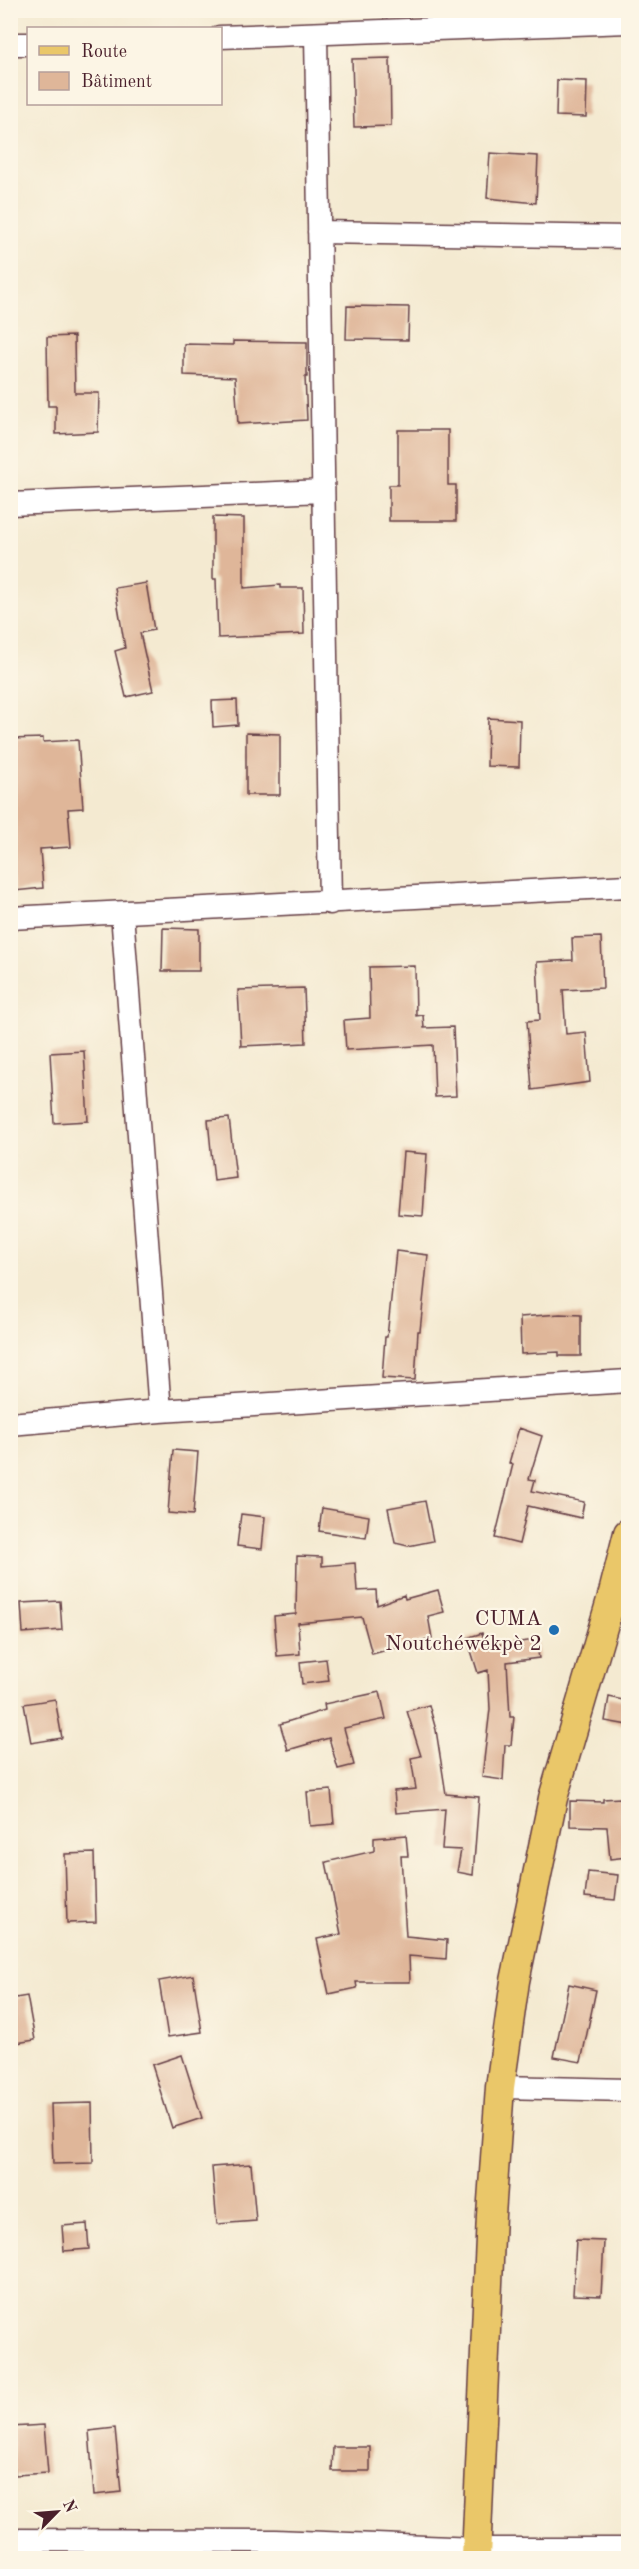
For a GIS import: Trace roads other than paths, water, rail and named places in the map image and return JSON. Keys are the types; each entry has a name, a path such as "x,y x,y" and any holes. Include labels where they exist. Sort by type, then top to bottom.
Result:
{"main road":[{"path":"476,2554 491,2215 500,2087 515,1981 551,1808 628,1533"}],"street":[{"path":"222,37 628,22"},
{"path":"316,34 330,903"},
{"path":"10,44 27,44"},
{"path":"319,232 628,237"},
{"path":"10,504 323,491"},
{"path":"10,918 628,886"},
{"path":"122,913 160,1411"},
{"path":"10,1424 160,1411 628,1381"},
{"path":"500,2087 628,2090"},
{"path":"10,2540 275,2541 476,2554 628,2549"}],"place":[{"name":"CUMA Noutchéwékpè 2","path":"554,1630"}]}
